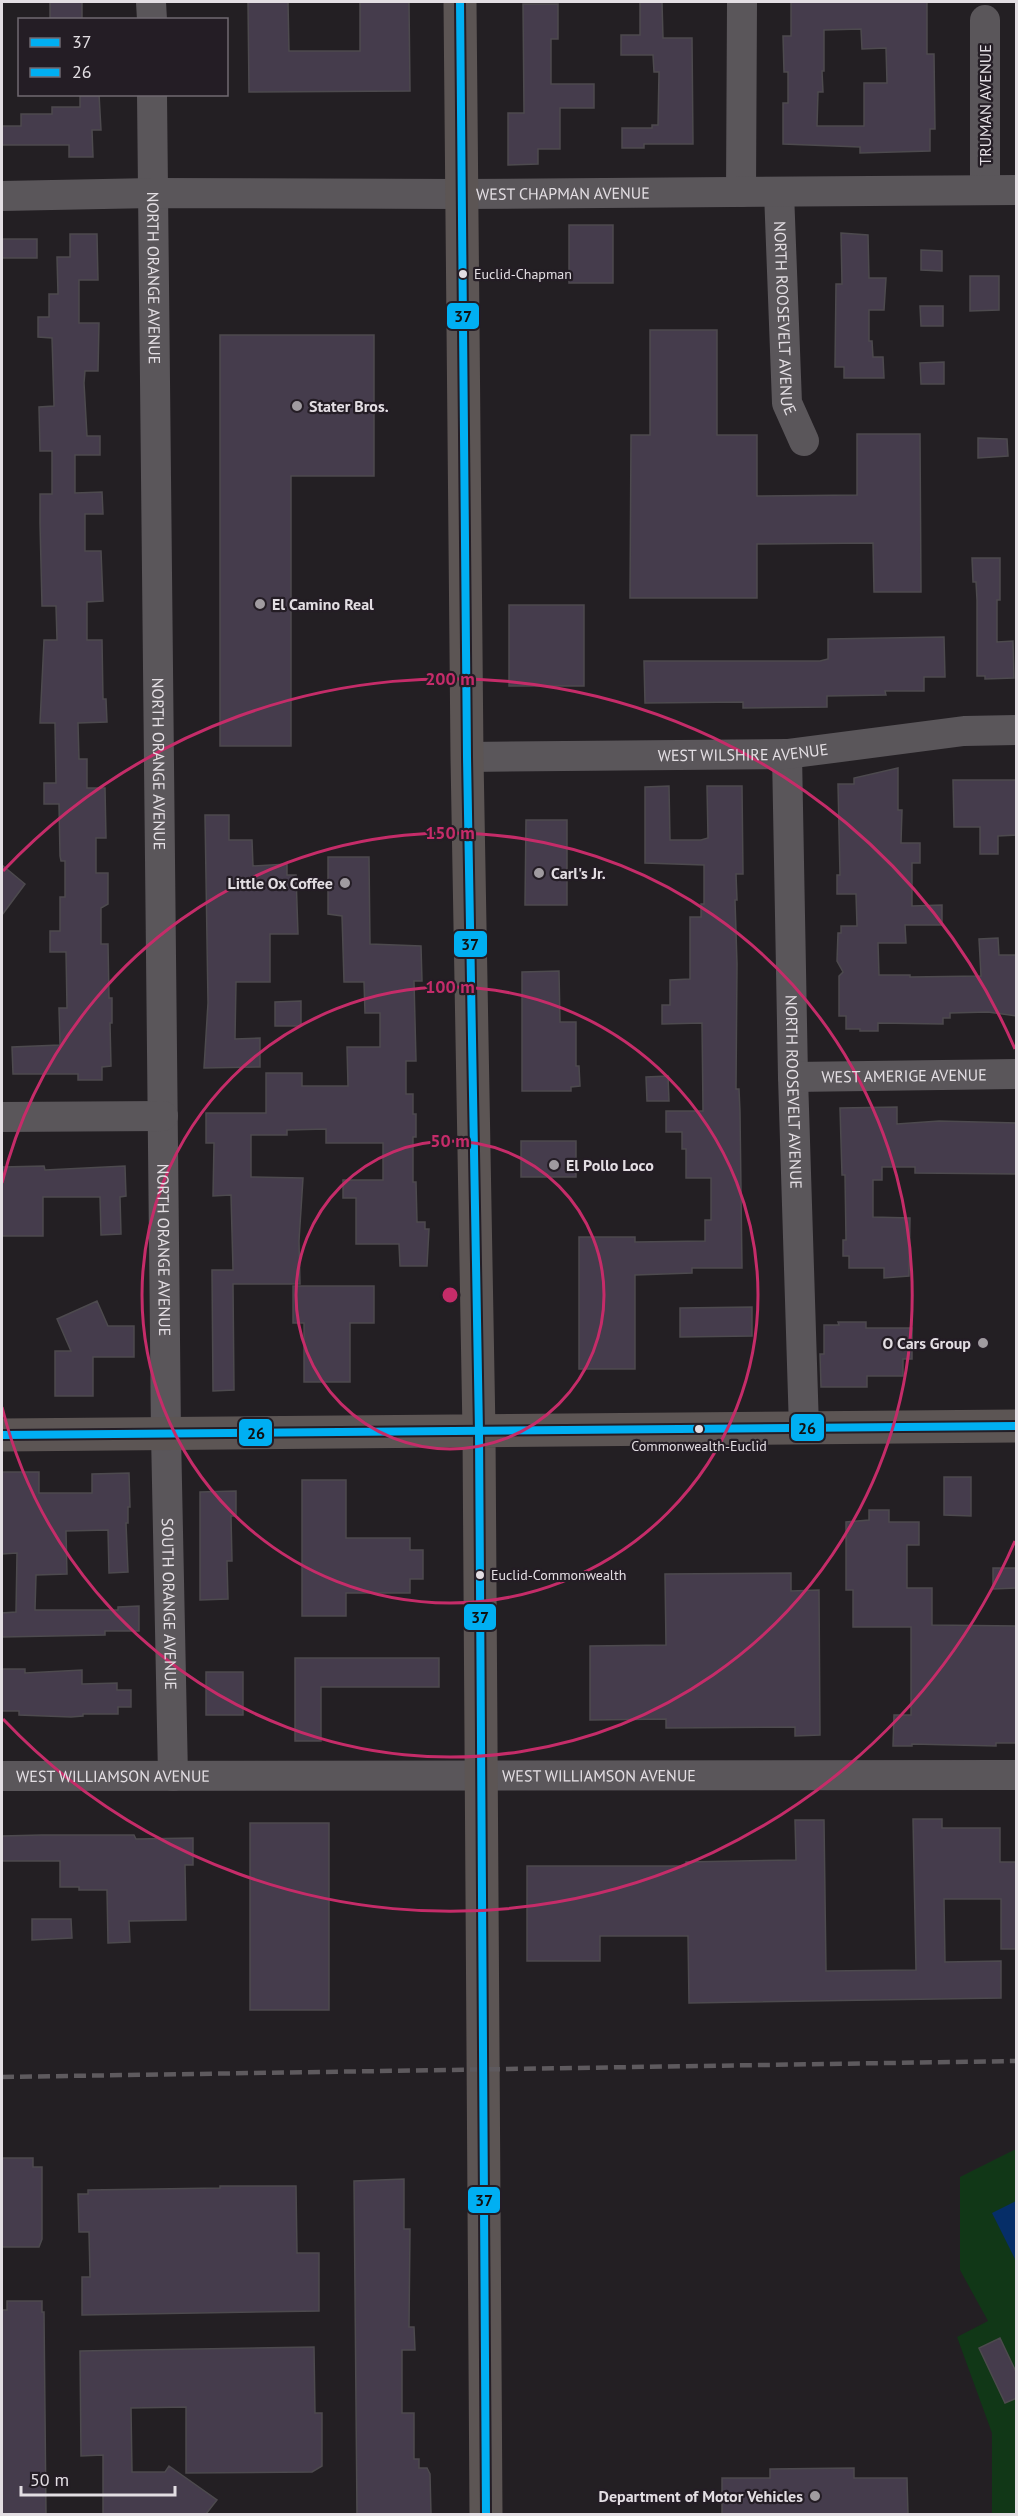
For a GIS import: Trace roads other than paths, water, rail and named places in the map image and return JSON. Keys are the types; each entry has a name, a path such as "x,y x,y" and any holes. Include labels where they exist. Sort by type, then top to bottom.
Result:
{"main road":[{"path":"460,2 467,757 479,1432 486,2514"},
{"path":"2,1435 1017,1426"}],"street":[{"path":"152,2 152,18"},
{"path":"741,192 742,3"},
{"name":"TRUMAN AVENUE","path":"985,20 985,190"},
{"name":"NORTH ORANGE AVENUE","path":"152,96 166,1434"},
{"name":"WEST CHAPMAN AVENUE","path":"2,196 153,193 461,194 1017,190"},
{"name":"NORTH ROOSEVELT AVENUE","path":"779,192 787,403 804,441"},
{"name":"WEST WILSHIRE AVENUE","path":"467,757 787,754 964,731 1017,730"},
{"name":"NORTH ROOSEVELT AVENUE","path":"787,754 793,1077 804,1428"},
{"name":"WEST AMERIGE AVENUE","path":"793,1077 1017,1074"},
{"path":"2,1117 163,1116"},
{"name":"SOUTH ORANGE AVENUE","path":"166,1434 172,1776"},
{"name":"WEST WILLIAMSON AVENUE","path":"2,1776 1017,1775"}],"water":[{"path":"1016,2201 1016,2261 992,2213"}],"railway":[{"path":"2,2077 1016,2061"}],"place":[{"name":"Euclid-Chapman","path":"463,274"},
{"name":"Stater Bros.","path":"297,406"},
{"name":"El Camino Real","path":"260,604"},
{"name":"Carl's Jr.","path":"539,873"},
{"name":"Little Ox Coffee","path":"345,883"},
{"name":"El Pollo Loco","path":"554,1165"},
{"name":"O Cars Group","path":"983,1343"},
{"name":"Commonwealth-Euclid","path":"699,1429"},
{"name":"Euclid-Commonwealth","path":"480,1575"},
{"name":"Department of Motor Vehicles","path":"815,2496"}]}
